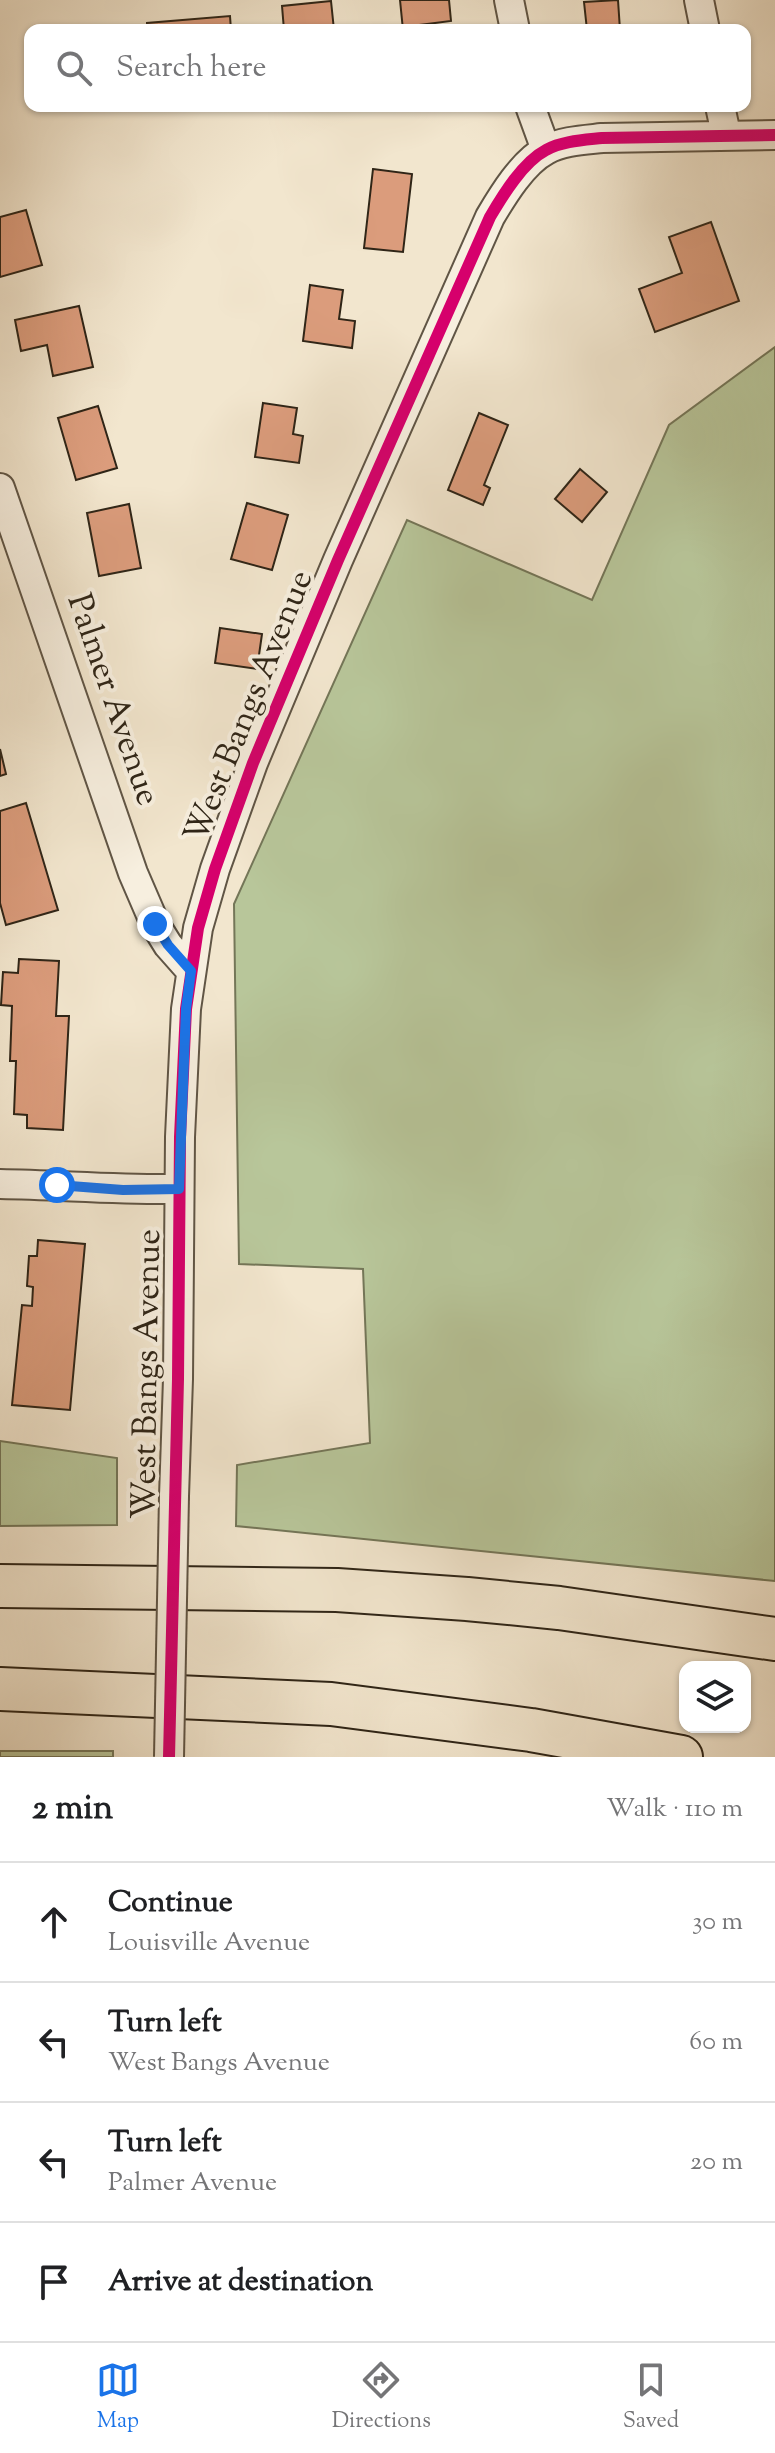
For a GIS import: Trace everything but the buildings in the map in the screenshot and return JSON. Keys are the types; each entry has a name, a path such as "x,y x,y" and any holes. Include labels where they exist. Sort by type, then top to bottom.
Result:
{"highway":[{"path":"0,1586 381,1593 559,1608 775,1639"},
{"path":"0,1689 331,1704 531,1730 681,1757"}],"street":[{"path":"509,0 514,24"},
{"path":"699,0 704,24"},
{"path":"532,112 546,150 574,141 602,138 775,135"},
{"path":"721,112 726,134"},
{"name":"West Bangs Avenue","path":"169,1757 179,1189 185,1023 198,928 215,869 253,763 490,217 507,189 546,150"},
{"name":"Palmer Avenue","path":"0,488 133,873 155,924 168,945 191,971"},
{"path":"0,1184 123,1190 179,1189"}],"green space":[{"path":"775,347 775,1581 236,1526 237,1465 370,1443 363,1269 239,1264 234,904 407,520 592,600 669,425"},
{"path":"0,1441 117,1458 117,1525 0,1526"},
{"path":"0,1751 113,1751 113,1757 0,1757"}],"cycle path":[{"path":"169,1757 180,1137 186,1009 198,928 215,869 253,763 338,560 490,217 507,189 538,155 559,145 581,140 775,135"}],"route":[{"path":"57,1185 123,1190 179,1189 186,1009 191,971 168,945 155,924"}]}
